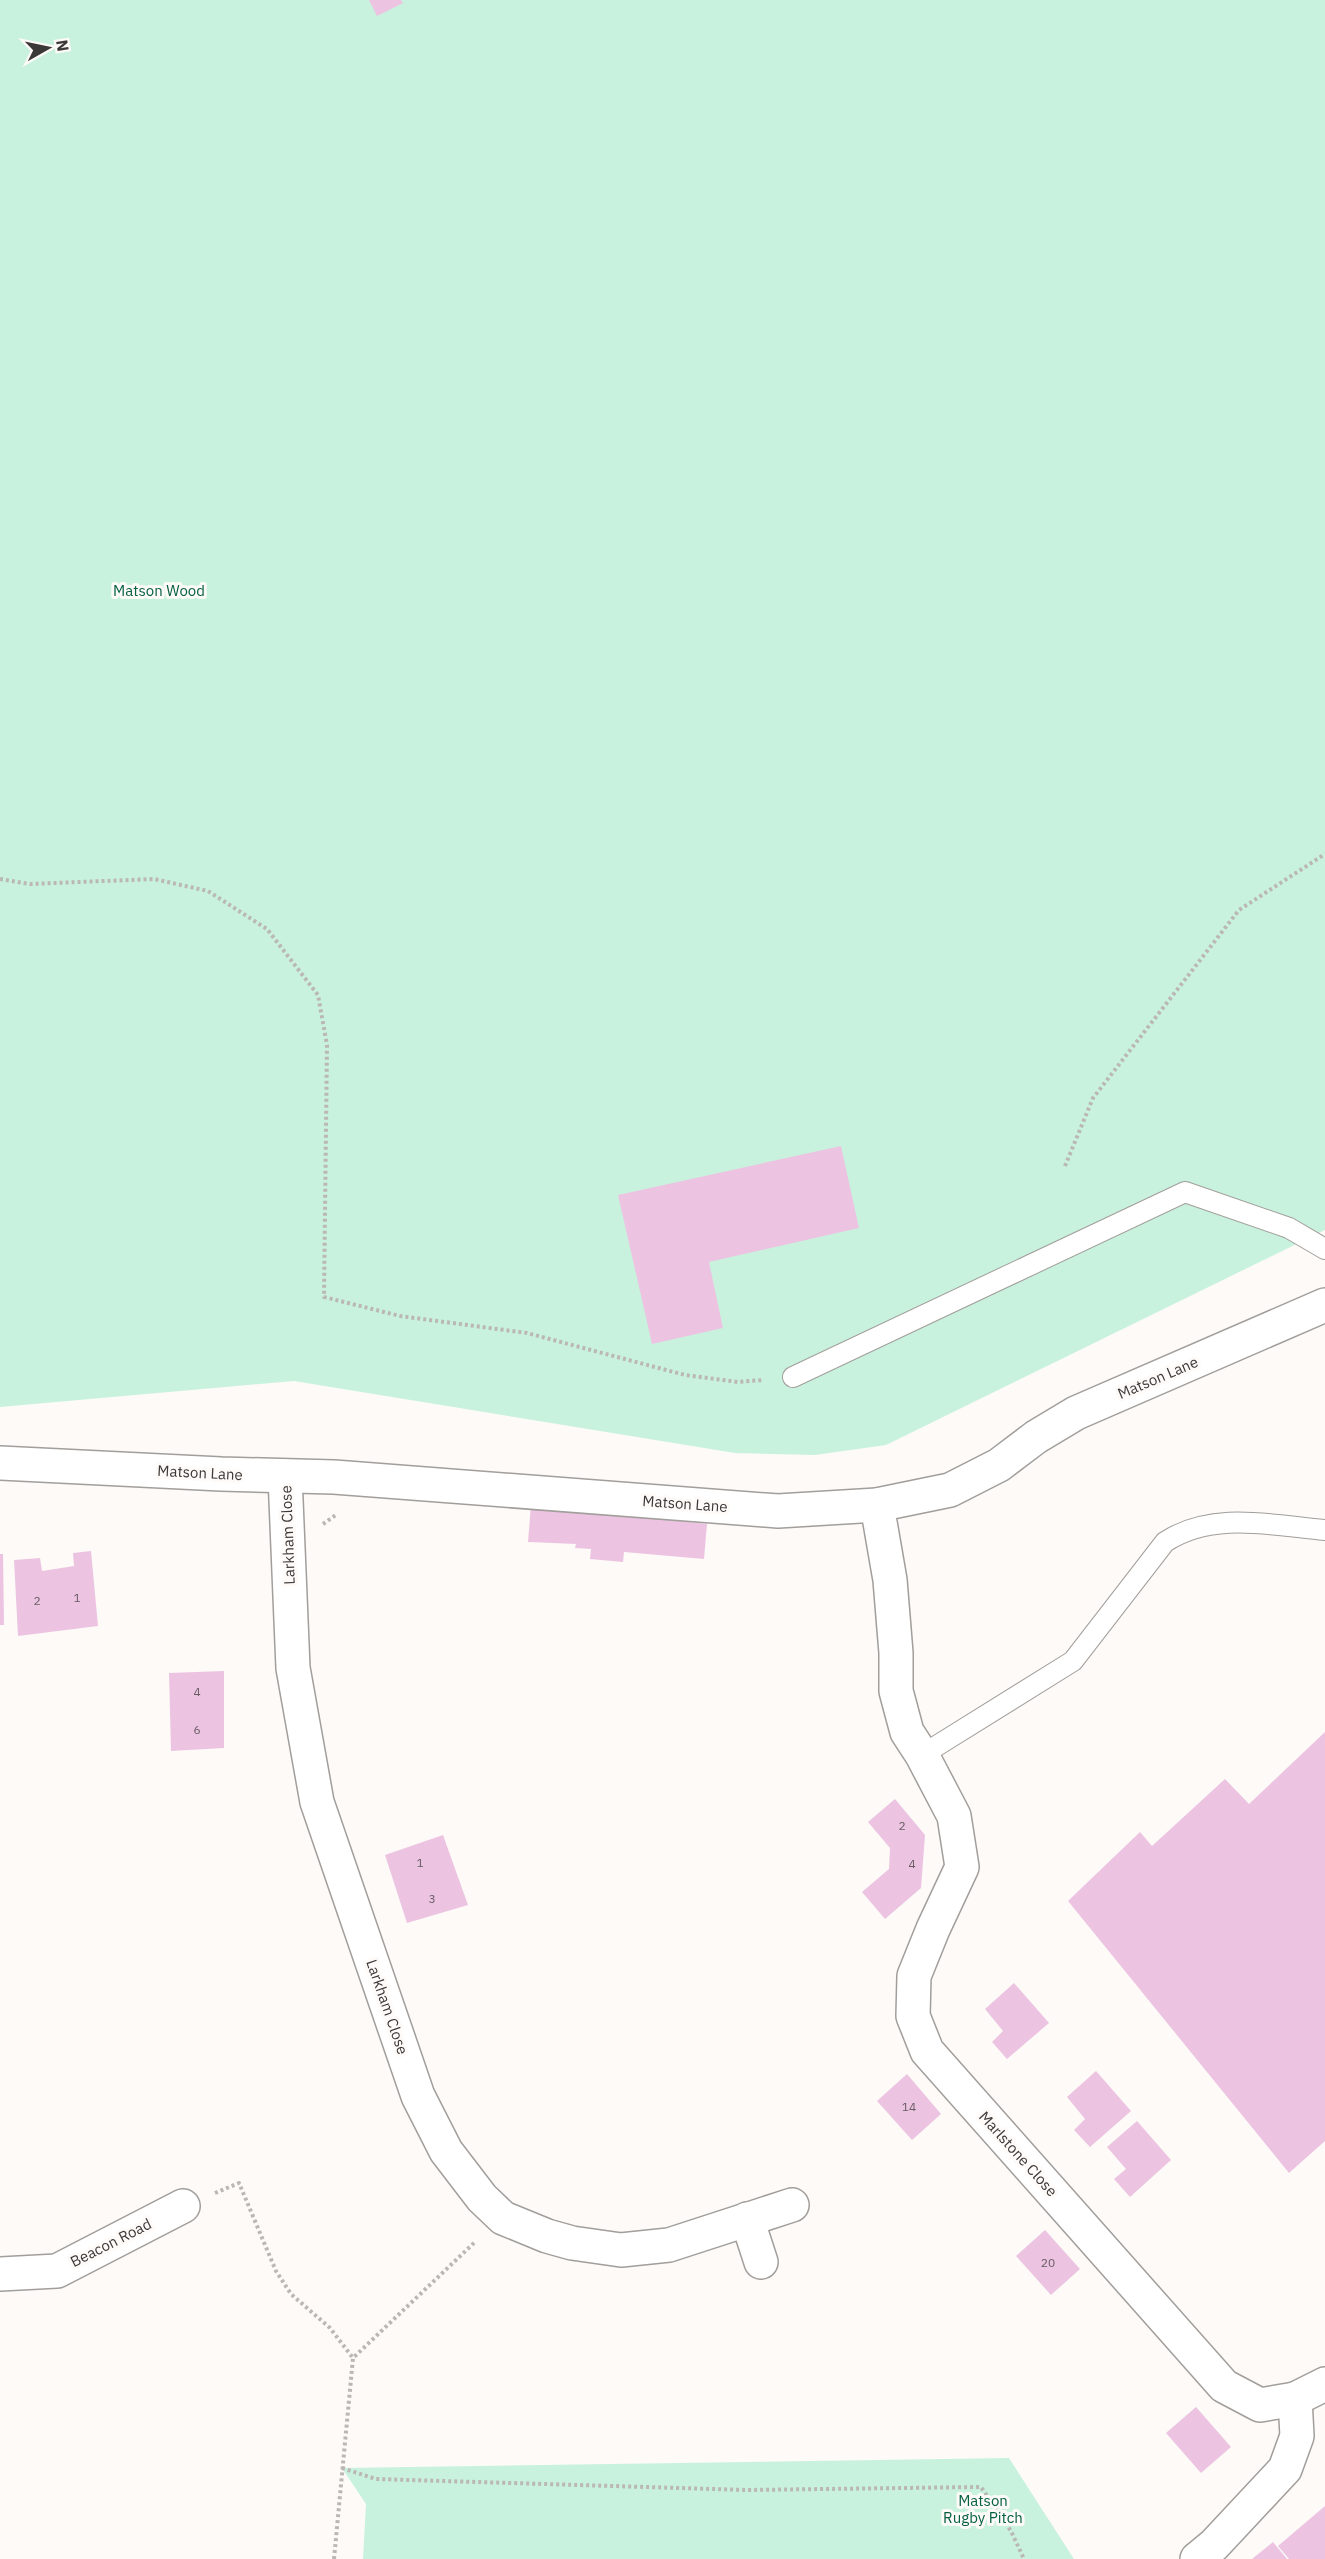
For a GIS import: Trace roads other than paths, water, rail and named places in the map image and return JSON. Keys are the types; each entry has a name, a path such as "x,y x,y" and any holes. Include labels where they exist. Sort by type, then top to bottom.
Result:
{"street":[{"name":"Matson Lane","path":"0,1463 352,1478 778,1511 877,1505 950,1491 999,1466 1036,1437 1076,1413 1325,1305"},
{"name":"Larkham Close","path":"285,1476 293,1668 317,1802 418,2096 446,2151 482,2198 503,2218 547,2236 572,2243 621,2250 669,2245 792,2205"},
{"name":"Marlstone Close","path":"877,1505 890,1580 896,1653 896,1691 907,1732 922,1755 954,1816 962,1867 914,1976 913,2016 927,2051 1224,2386 1260,2405 1295,2399 1325,2384"},
{"name":"Beacon Road","path":"0,2274 57,2271 183,2206"},
{"path":"747,2219 761,2262"},
{"path":"1197,2559 1214,2545 1285,2469 1297,2436 1295,2399"}],"lane":[{"path":"793,1377 1185,1192 1289,1228 1325,1249"},
{"path":"922,1755 1073,1661 1165,1542 1182,1530 1230,1521 1325,1530"}],"park label":[{"name":"Matson Wood","path":"159,591"},
{"name":"Matson Rugby Pitch","path":"983,2510"}]}
